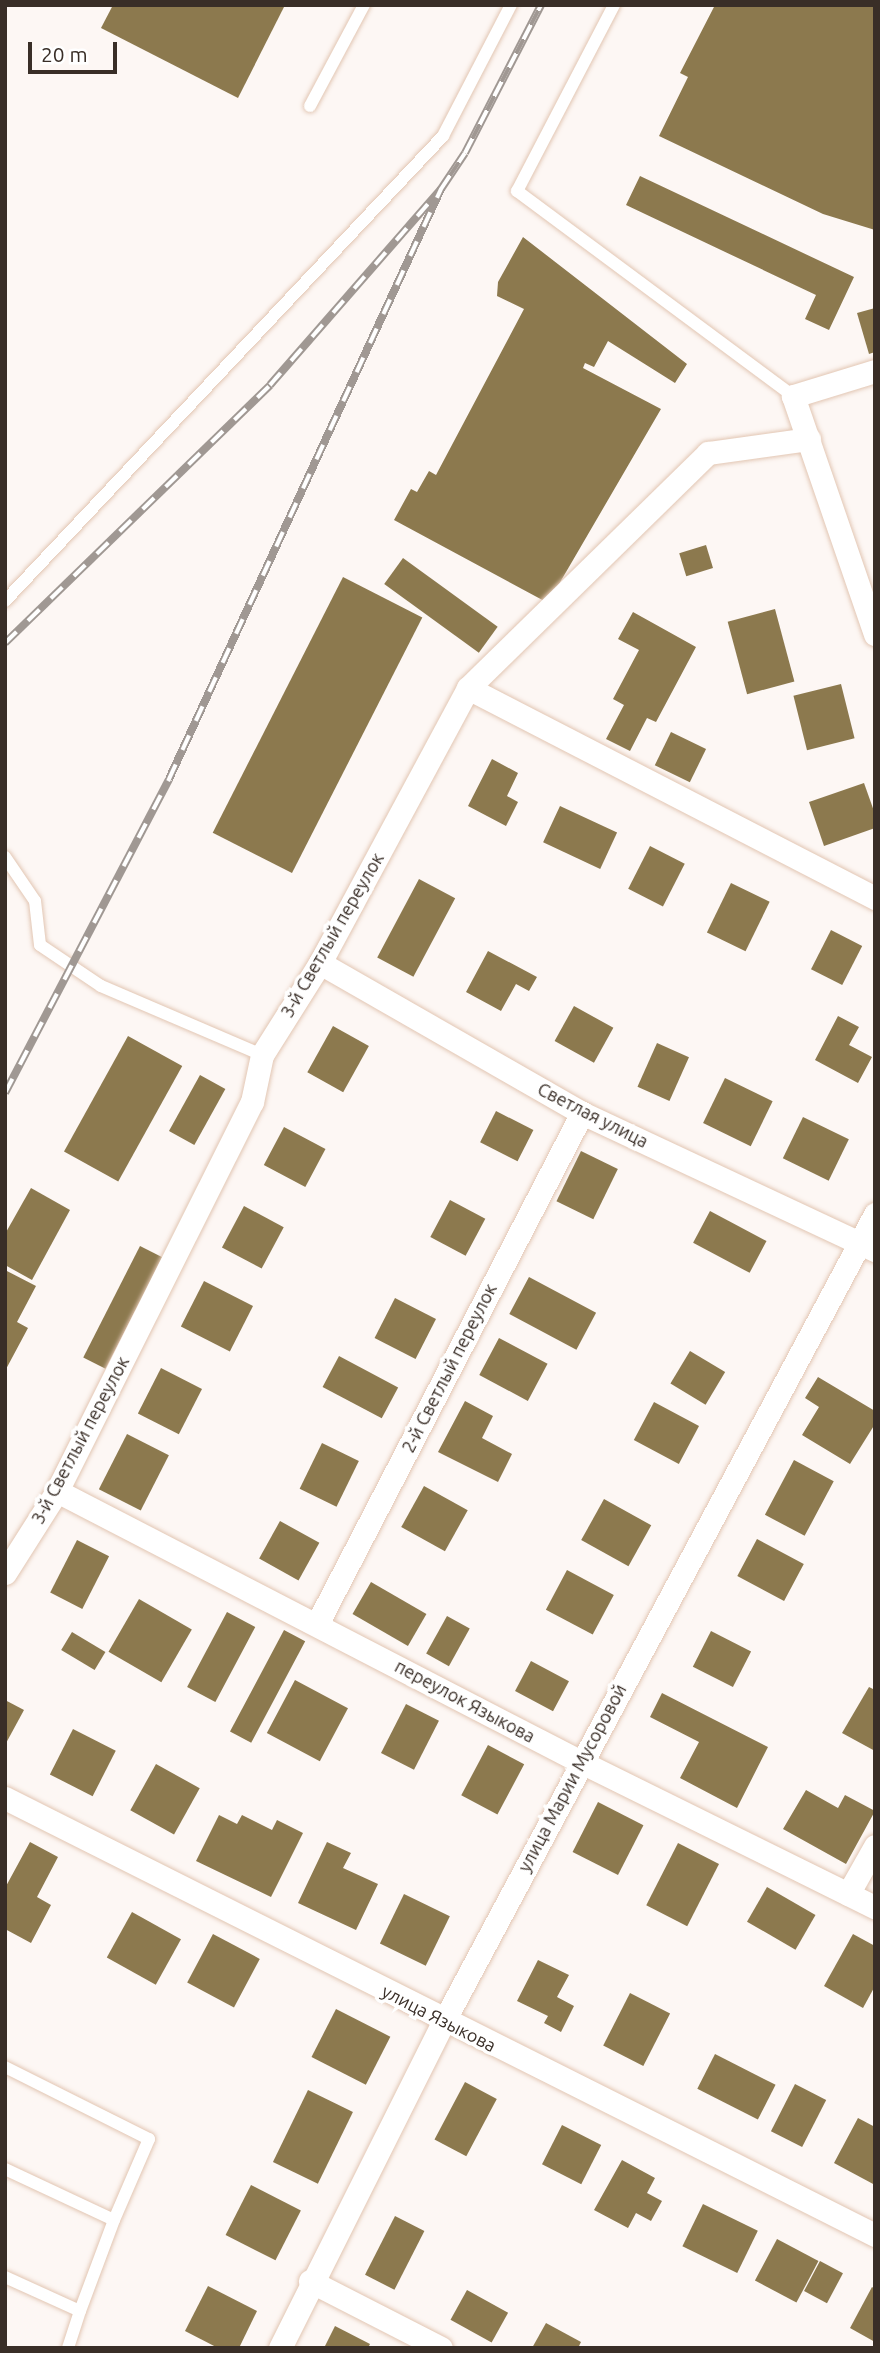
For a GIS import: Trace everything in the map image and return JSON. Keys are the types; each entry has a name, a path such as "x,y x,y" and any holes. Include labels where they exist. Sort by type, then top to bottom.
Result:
{"street":[{"path":"875,371 793,396 875,634"},
{"name":"3-й Светлый переулок","path":"5,1573 57,1491 252,1102 262,1055 320,963 468,688 708,453 809,439"},
{"path":"468,688 875,898"},
{"name":"Светлая улица","path":"320,963 582,1113 867,1246"},
{"name":"2-й Светлый переулок","path":"317,1624 582,1113"},
{"name":"улица Марии Мусоровой","path":"280,2348 310,2281 580,1762 867,1246 875,1214"},
{"name":"переулок Языкова","path":"57,1491 580,1762 875,1907"},
{"name":"улица Языкова","path":"5,1798 444,2021 875,2235"},
{"path":"848,1894 875,1846"},
{"path":"310,2281 441,2348"}],"lane":[{"path":"310,106 364,5"},
{"path":"5,601 443,136 512,5"},
{"path":"614,5 517,191 793,396"},
{"path":"5,857 36,901 40,945 101,986 262,1055"},
{"path":"5,2067 149,2139 114,2220 68,2348"},
{"path":"5,2169 114,2220"},
{"path":"5,2277 80,2311"}],"building":[{"path":"113,5 285,5 238,98 101,28"},
{"path":"715,5 868,5 875,8 875,230 823,214 659,136 688,77 680,73"},
{"path":"640,176 854,277 829,330 805,319 816,295 626,205"},
{"path":"523,237 687,364 675,383 608,341 594,367 585,363 583,368 661,409 548,603 394,520 411,489 417,492 429,471 436,475 524,309 497,296 498,282"},
{"path":"875,308 875,352 869,354 857,313"},
{"path":"706,545 713,568 686,576 679,553"},
{"path":"403,558 498,627 479,653 384,584"},
{"path":"343,577 422,617 292,873 213,833"},
{"path":"775,609 794,681 747,694 728,622"},
{"path":"633,612 696,647 656,722 647,718 630,751 606,739 624,705 613,699 639,650 618,639"},
{"path":"841,684 855,738 807,750 793,696"},
{"path":"671,732 706,749 690,782 655,765"},
{"path":"492,759 518,773 507,796 518,802 506,826 468,806"},
{"path":"864,783 875,814 875,828 824,846 809,802"},
{"path":"560,806 617,833 600,869 543,842"},
{"path":"650,846 685,864 663,906 628,889"},
{"path":"419,879 455,898 413,977 377,958"},
{"path":"731,883 770,902 746,951 707,932"},
{"path":"831,930 862,946 842,985 811,969"},
{"path":"488,951 537,977 529,991 516,984 501,1011 466,992"},
{"path":"574,1006 613,1028 594,1063 555,1041"},
{"path":"838,1016 859,1027 849,1045 872,1057 858,1083 815,1060"},
{"path":"333,1026 369,1046 343,1092 307,1072"},
{"path":"128,1036 182,1066 118,1182 64,1151"},
{"path":"657,1043 689,1057 669,1101 637,1087"},
{"path":"200,1075 225,1089 194,1145 169,1131"},
{"path":"725,1078 773,1101 751,1146 703,1123"},
{"path":"496,1111 533,1130 518,1161 480,1142"},
{"path":"803,1117 849,1139 829,1181 783,1158"},
{"path":"284,1127 325,1149 305,1187 264,1165"},
{"path":"581,1151 618,1169 593,1219 556,1201"},
{"path":"31,1188 70,1210 32,1280 5,1265 5,1234"},
{"path":"450,1200 485,1219 466,1256 430,1237"},
{"path":"244,1206 284,1227 262,1269 222,1247"},
{"path":"710,1211 767,1241 750,1273 693,1243"},
{"path":"140,1246 162,1257 106,1369 83,1357"},
{"path":"5,1270 36,1286 17,1322 28,1328 5,1371"},
{"path":"529,1277 596,1313 576,1350 509,1314"},
{"path":"204,1281 253,1306 230,1351 181,1326"},
{"path":"395,1298 436,1319 416,1359 375,1338"},
{"path":"499,1338 548,1364 528,1401 479,1375"},
{"path":"690,1351 725,1372 706,1405 670,1384"},
{"path":"339,1356 398,1387 382,1418 323,1387"},
{"path":"161,1368 202,1389 179,1434 138,1413"},
{"path":"818,1377 875,1411 875,1424 850,1464 802,1435 819,1407 805,1398"},
{"path":"465,1401 493,1416 482,1438 512,1454 498,1482 438,1452"},
{"path":"654,1402 699,1426 679,1464 634,1440"},
{"path":"127,1434 169,1455 141,1511 99,1489"},
{"path":"322,1443 359,1461 336,1507 300,1489"},
{"path":"794,1460 834,1481 805,1536 765,1515"},
{"path":"424,1486 468,1510 445,1551 401,1527"},
{"path":"604,1499 651,1525 628,1566 581,1540"},
{"path":"280,1521 319,1543 299,1580 259,1559"},
{"path":"757,1539 804,1564 784,1601 737,1576"},
{"path":"77,1540 109,1556 82,1609 50,1593"},
{"path":"567,1570 614,1595 593,1635 546,1610"},
{"path":"371,1582 426,1614 408,1646 352,1614"},
{"path":"139,1599 192,1630 161,1682 108,1652"},
{"path":"227,1612 255,1627 215,1702 187,1687"},
{"path":"447,1616 470,1629 449,1666 426,1654"},
{"path":"284,1630 305,1641 251,1743 230,1732"},
{"path":"711,1631 751,1651 733,1687 693,1667"},
{"path":"72,1632 105,1652 95,1670 61,1650"},
{"path":"531,1661 569,1681 553,1711 515,1691"},
{"path":"295,1680 348,1708 320,1761 267,1733"},
{"path":"869,1687 875,1690 875,1751 842,1733"},
{"path":"662,1693 768,1747 737,1808 680,1778 699,1742 650,1717"},
{"path":"5,1700 24,1710 5,1745"},
{"path":"406,1704 439,1721 414,1770 381,1753"},
{"path":"73,1729 116,1751 93,1796 50,1774"},
{"path":"488,1745 524,1764 497,1815 461,1795"},
{"path":"156,1764 200,1788 174,1835 130,1810"},
{"path":"806,1790 838,1808 845,1795 875,1811 846,1864 783,1829"},
{"path":"598,1802 643,1825 618,1875 573,1852"},
{"path":"219,1815 237,1824 242,1815 272,1830 277,1820 303,1833 271,1897 196,1861"},
{"path":"30,1842 58,1857 37,1897 51,1905 31,1943 5,1929 5,1888"},
{"path":"327,1842 351,1853 343,1868 378,1884 356,1930 298,1903"},
{"path":"678,1843 719,1864 687,1926 646,1905"},
{"path":"767,1887 815,1915 795,1950 747,1922"},
{"path":"404,1894 450,1916 426,1966 380,1943"},
{"path":"132,1912 181,1939 156,1985 107,1957"},
{"path":"213,1934 260,1959 234,2007 187,1983"},
{"path":"853,1934 875,1946 875,1986 863,2008 824,1986"},
{"path":"538,1960 569,1975 557,1997 574,2006 561,2032 544,2023 548,2016 517,2001"},
{"path":"630,1993 670,2013 643,2066 603,2046"},
{"path":"336,2009 390,2037 366,2085 311,2057"},
{"path":"715,2054 776,2085 758,2120 697,2089"},
{"path":"465,2082 497,2099 466,2156 434,2139"},
{"path":"795,2084 826,2100 802,2147 771,2131"},
{"path":"308,2090 353,2112 318,2184 273,2162"},
{"path":"858,2118 875,2127 875,2185 834,2163"},
{"path":"562,2125 601,2145 581,2184 542,2164"},
{"path":"622,2160 655,2178 647,2193 662,2201 651,2221 636,2213 628,2228 594,2210"},
{"path":"251,2185 301,2210 275,2260 226,2235"},
{"path":"703,2204 758,2231 737,2273 682,2246"},
{"path":"395,2216 424,2231 394,2290 365,2275"},
{"path":"777,2239 818,2261 796,2303 755,2280"},
{"path":"820,2261 843,2273 827,2303 804,2291"},
{"path":"208,2286 257,2311 239,2348 218,2348 185,2331"},
{"path":"872,2287 875,2289 875,2342 850,2328"},
{"path":"467,2290 508,2313 492,2343 451,2320"},
{"path":"546,2323 581,2342 578,2348 532,2348"},
{"path":"335,2326 370,2344 368,2348 324,2348"}],"railway":[{"path":"5,643 270,385 441,189 465,153 541,5"},
{"path":"5,1093 169,779 441,189"}]}
